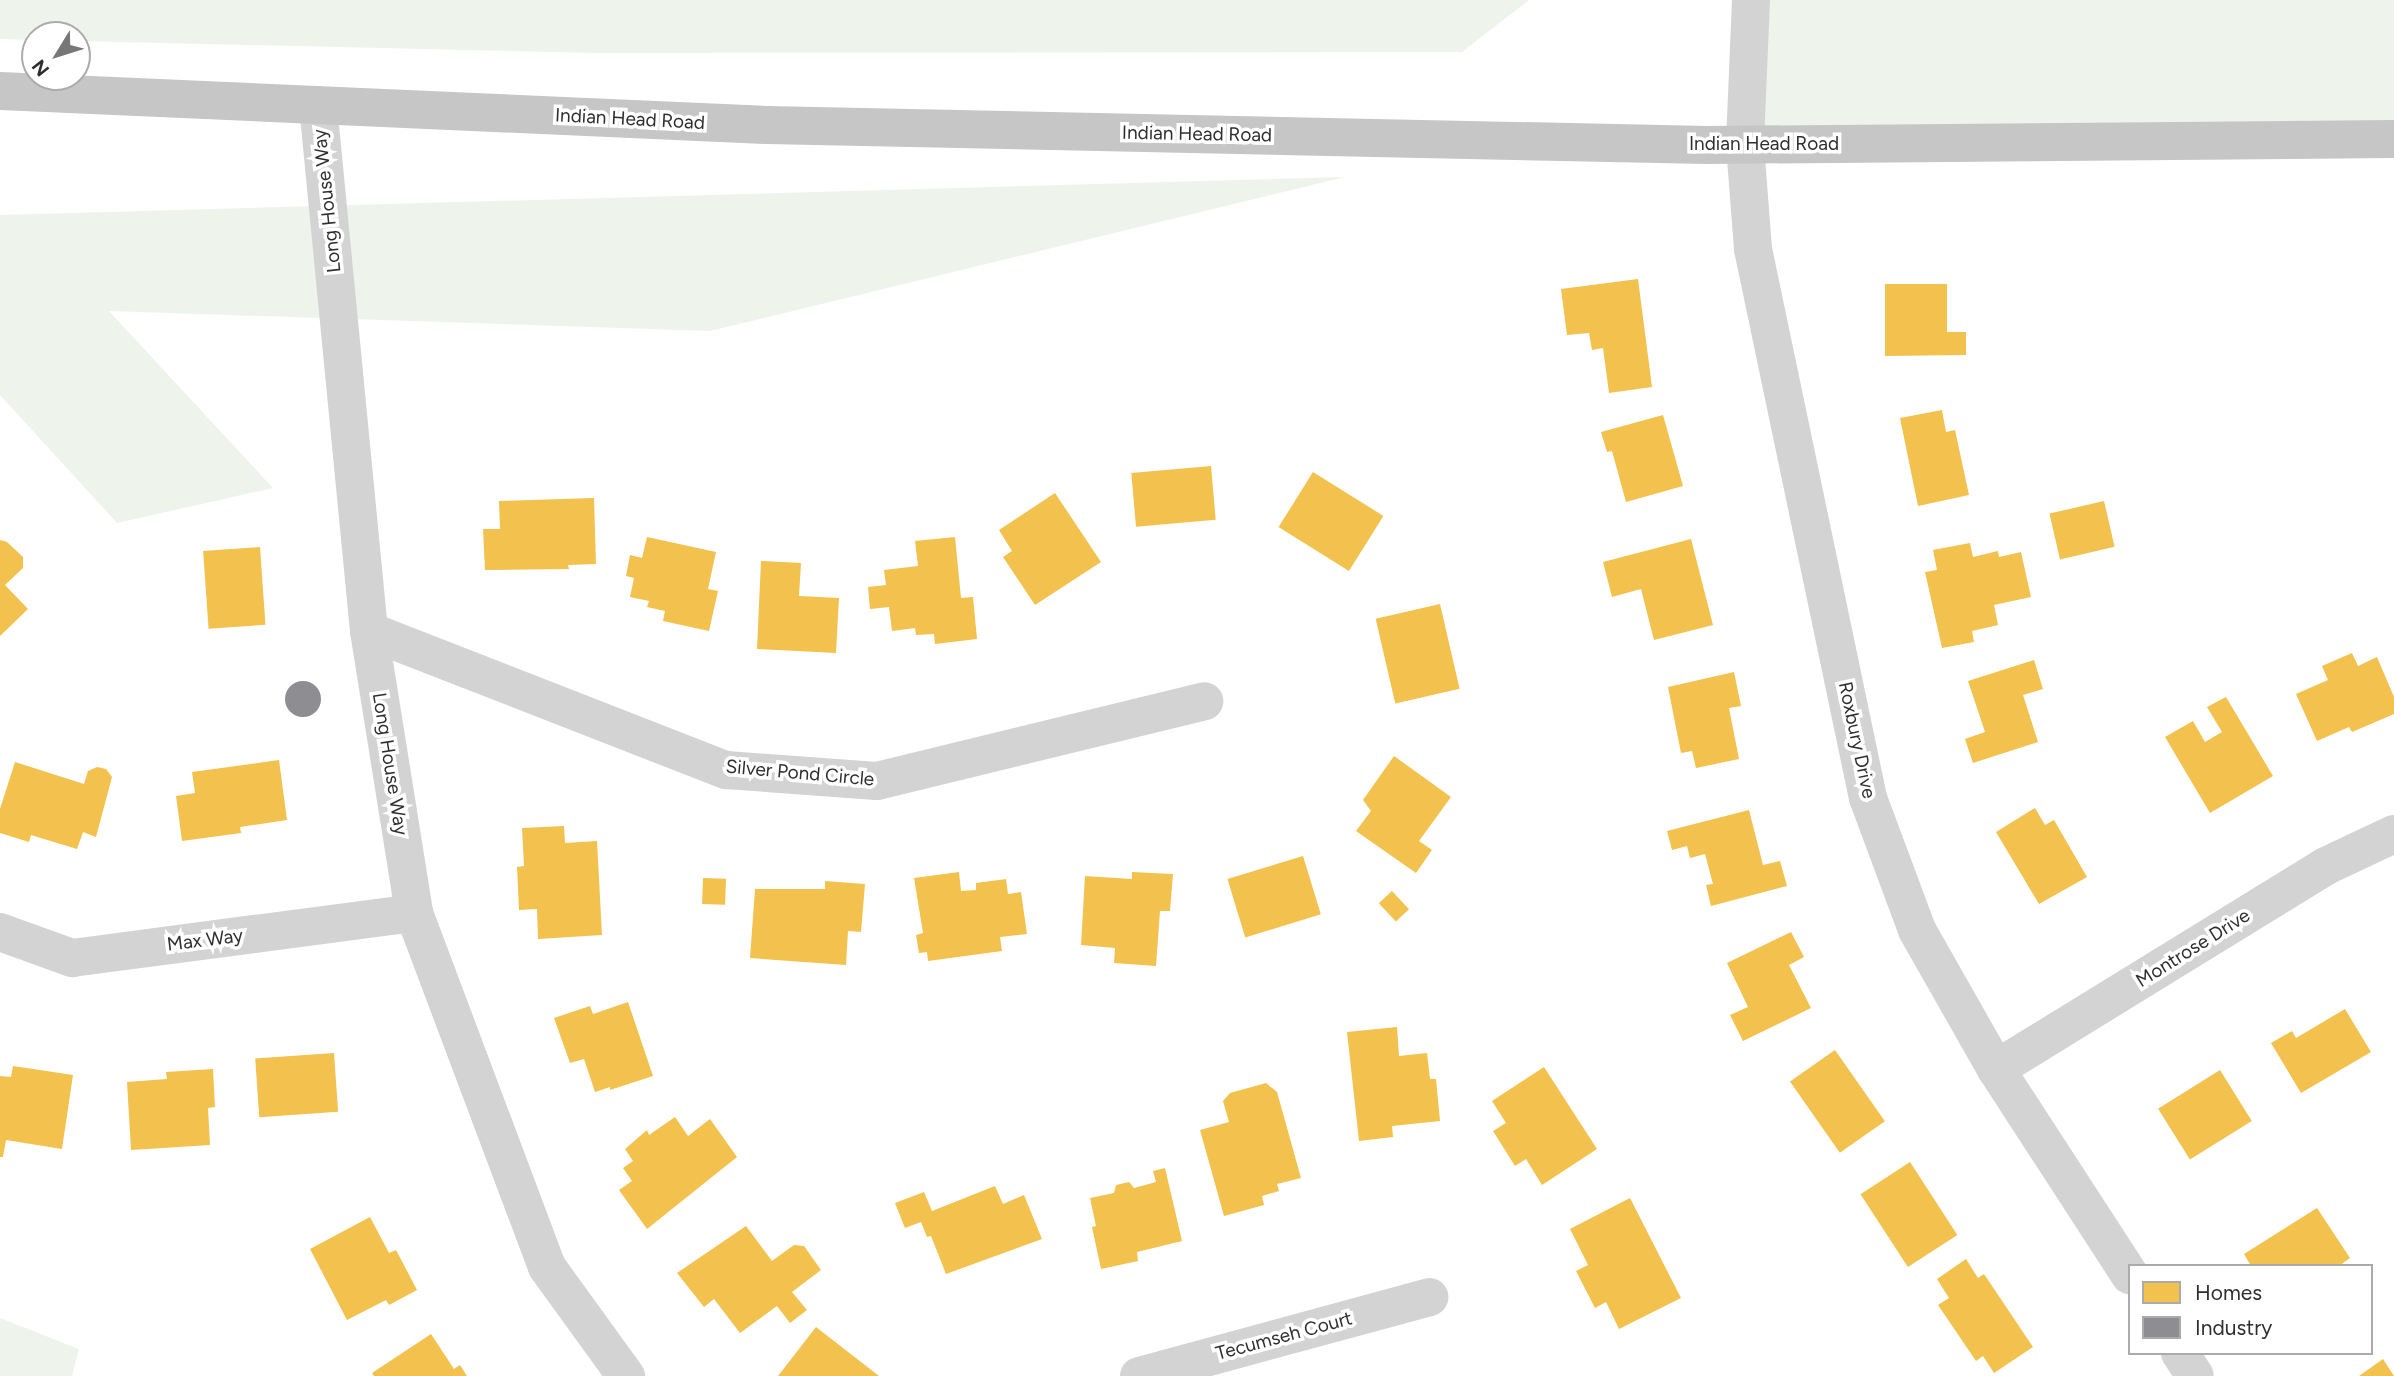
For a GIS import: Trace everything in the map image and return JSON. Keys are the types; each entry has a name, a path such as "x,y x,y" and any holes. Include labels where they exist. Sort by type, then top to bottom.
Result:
{"main road":[{"name":"Indian Head Road","path":"0,90 767,125 1745,145 2394,139"}],"street":[{"name":"Roxbury Drive","path":"1751,0 1745,145 1753,249 1868,798 1917,930 1996,1069 2128,1272"},
{"name":"Long House Way","path":"318,105 369,631 414,913 548,1267 626,1376"},
{"name":"Silver Pond Circle","path":"369,631 726,771 877,781 1204,701"},
{"name":"Montrose Drive","path":"1996,1069 2326,866 2394,834"},
{"name":"Max Way","path":"0,932 72,958 414,913"},
{"name":"Tecumseh Court","path":"1139,1376 1429,1297"},
{"path":"2181,1355 2195,1376"}],"shaded area":[{"path":"0,0 1529,0 1462,52 596,53 91,41 91,21 21,21 21,40 0,39"},
{"path":"1751,0 2394,0 2394,145 1751,145"},
{"path":"1345,177 710,331 109,311 273,488 117,523 0,395 0,215"},
{"path":"0,1318 79,1349 72,1376 0,1376"}],"building: Homes":[{"path":"1638,279 1652,387 1609,393 1603,348 1592,350 1589,333 1567,335 1561,289"},
{"path":"1885,284 1947,284 1947,332 1966,332 1966,355 1885,356"},
{"path":"1942,410 1946,432 1955,430 1969,495 1918,506 1900,418"},
{"path":"1663,415 1683,486 1626,502 1612,451 1607,452 1601,432"},
{"path":"1211,466 1216,520 1136,527 1131,473"},
{"path":"1313,472 1383,516 1349,571 1279,527"},
{"path":"1055,493 1101,562 1035,605 1003,557 1012,551 999,530"},
{"path":"594,498 596,564 568,565 569,569 485,570 483,529 500,529 499,501"},
{"path":"2104,501 2115,547 2060,559 2049,514"},
{"path":"647,537 716,552 708,589 718,591 709,631 663,621 665,611 647,607 649,601 630,597 634,578 626,576 630,555 642,558"},
{"path":"955,537 961,598 973,597 977,639 935,644 934,634 916,635 915,628 892,631 889,607 870,609 868,587 886,585 884,570 918,566 915,541"},
{"path":"1691,539 1713,625 1654,640 1641,589 1612,597 1603,562"},
{"path":"0,540 7,542 23,557 23,568 5,585 28,609 0,636"},
{"path":"1970,543 1973,557 1998,551 1999,557 2021,552 2031,597 1994,605 1998,625 1972,631 1974,642 1942,648 1925,572 1937,570 1933,550"},
{"path":"260,547 265,625 209,629 203,551"},
{"path":"761,561 801,563 799,596 839,598 836,653 757,649"},
{"path":"1440,604 1460,689 1395,704 1376,619"},
{"path":"2352,653 2358,666 2377,657 2394,697 2394,714 2352,732 2349,727 2317,741 2296,694 2328,680 2322,666"},
{"path":"2034,660 2043,689 2023,695 2038,742 1973,763 1965,739 1985,732 1968,681"},
{"path":"1734,672 1741,706 1729,708 1739,759 1696,768 1692,751 1681,753 1668,687"},
{"path":"2226,697 2273,776 2210,813 2165,737 2193,721 2205,742 2222,732 2207,707"},
{"path":"1394,756 1451,797 1419,841 1432,850 1416,873 1356,831 1371,811 1363,800"},
{"path":"279,760 287,820 240,827 241,833 182,841 176,796 195,793 192,772"},
{"path":"15,762 84,784 88,771 97,767 106,769 112,777 96,837 83,832 77,849 31,835 29,842 0,833 0,809"},
{"path":"2035,808 2045,825 2054,820 2087,877 2039,904 1996,832"},
{"path":"1749,810 1763,865 1780,861 1787,886 1711,906 1706,885 1713,884 1705,854 1690,858 1687,846 1672,850 1667,831"},
{"path":"564,826 565,843 597,841 602,935 538,939 537,909 519,910 517,867 524,866 522,828"},
{"path":"1303,856 1321,914 1245,937 1227,879"},
{"path":"959,872 961,891 976,890 976,883 1006,879 1008,894 1021,892 1027,934 1000,937 1002,951 928,961 927,952 919,953 916,935 923,933 914,878"},
{"path":"1132,872 1173,874 1170,911 1160,911 1156,966 1114,963 1115,948 1081,945 1085,876 1132,879"},
{"path":"703,878 726,879 725,905 702,904"},
{"path":"825,881 865,884 861,932 848,931 846,965 750,958 755,889 825,889"},
{"path":"1392,891 1409,909 1396,922 1379,903"},
{"path":"1791,932 1804,957 1789,965 1811,1008 1743,1041 1730,1015 1748,1007 1727,963"},
{"path":"628,1002 653,1076 595,1092 584,1059 570,1063 554,1018 590,1006 593,1014"},
{"path":"2345,1009 2371,1052 2301,1093 2271,1043 2292,1031 2296,1038"},
{"path":"1397,1027 1399,1056 1427,1053 1430,1079 1436,1079 1440,1121 1392,1126 1393,1137 1359,1141 1347,1032"},
{"path":"1835,1050 1885,1121 1840,1153 1790,1082"},
{"path":"334,1053 338,1112 259,1117 255,1059"},
{"path":"13,1066 73,1075 62,1149 6,1140 3,1157 0,1157 0,1076 11,1077"},
{"path":"1544,1067 1597,1149 1542,1185 1526,1159 1515,1166 1493,1131 1506,1123 1492,1101"},
{"path":"213,1069 215,1107 208,1108 210,1145 131,1150 127,1082 167,1079 166,1072"},
{"path":"2220,1070 2252,1121 2190,1160 2158,1109"},
{"path":"1266,1083 1277,1092 1301,1178 1277,1184 1279,1191 1262,1196 1264,1205 1224,1216 1200,1130 1229,1122 1223,1101 1230,1093"},
{"path":"675,1117 688,1136 710,1119 737,1157 647,1229 619,1190 632,1181 623,1168 633,1161 625,1149 647,1130 649,1135"},
{"path":"1910,1162 1957,1235 1908,1267 1861,1194"},
{"path":"1165,1168 1182,1241 1137,1252 1138,1261 1101,1269 1092,1227 1096,1226 1090,1198 1114,1193 1116,1185 1129,1182 1134,1188 1156,1182 1153,1171"},
{"path":"995,1186 1003,1204 1024,1195 1042,1239 946,1274 931,1236 927,1237 921,1222 905,1228 895,1203 924,1192 932,1211"},
{"path":"1630,1198 1681,1298 1619,1329 1606,1302 1595,1308 1576,1271 1588,1265 1570,1229"},
{"path":"2317,1208 2350,1258 2342,1264 2250,1264 2244,1254"},
{"path":"370,1217 389,1253 396,1250 417,1290 389,1305 386,1300 347,1320 310,1249"},
{"path":"746,1226 772,1261 794,1245 804,1246 821,1270 792,1292 807,1310 790,1323 777,1306 740,1333 714,1299 704,1307 677,1273"},
{"path":"1966,1259 1978,1278 1984,1274 2033,1347 1994,1373 1983,1356 1976,1361 1938,1305 1949,1298 1937,1279"},
{"path":"816,1327 879,1376 778,1376"},
{"path":"431,1334 454,1369 460,1365 467,1376 374,1376 372,1373"},
{"path":"2383,1359 2394,1376 2359,1376"}],"building: Industry":[{"path":"303,681 316,686 321,699 316,712 303,717 290,712 285,699 290,686"}]}
